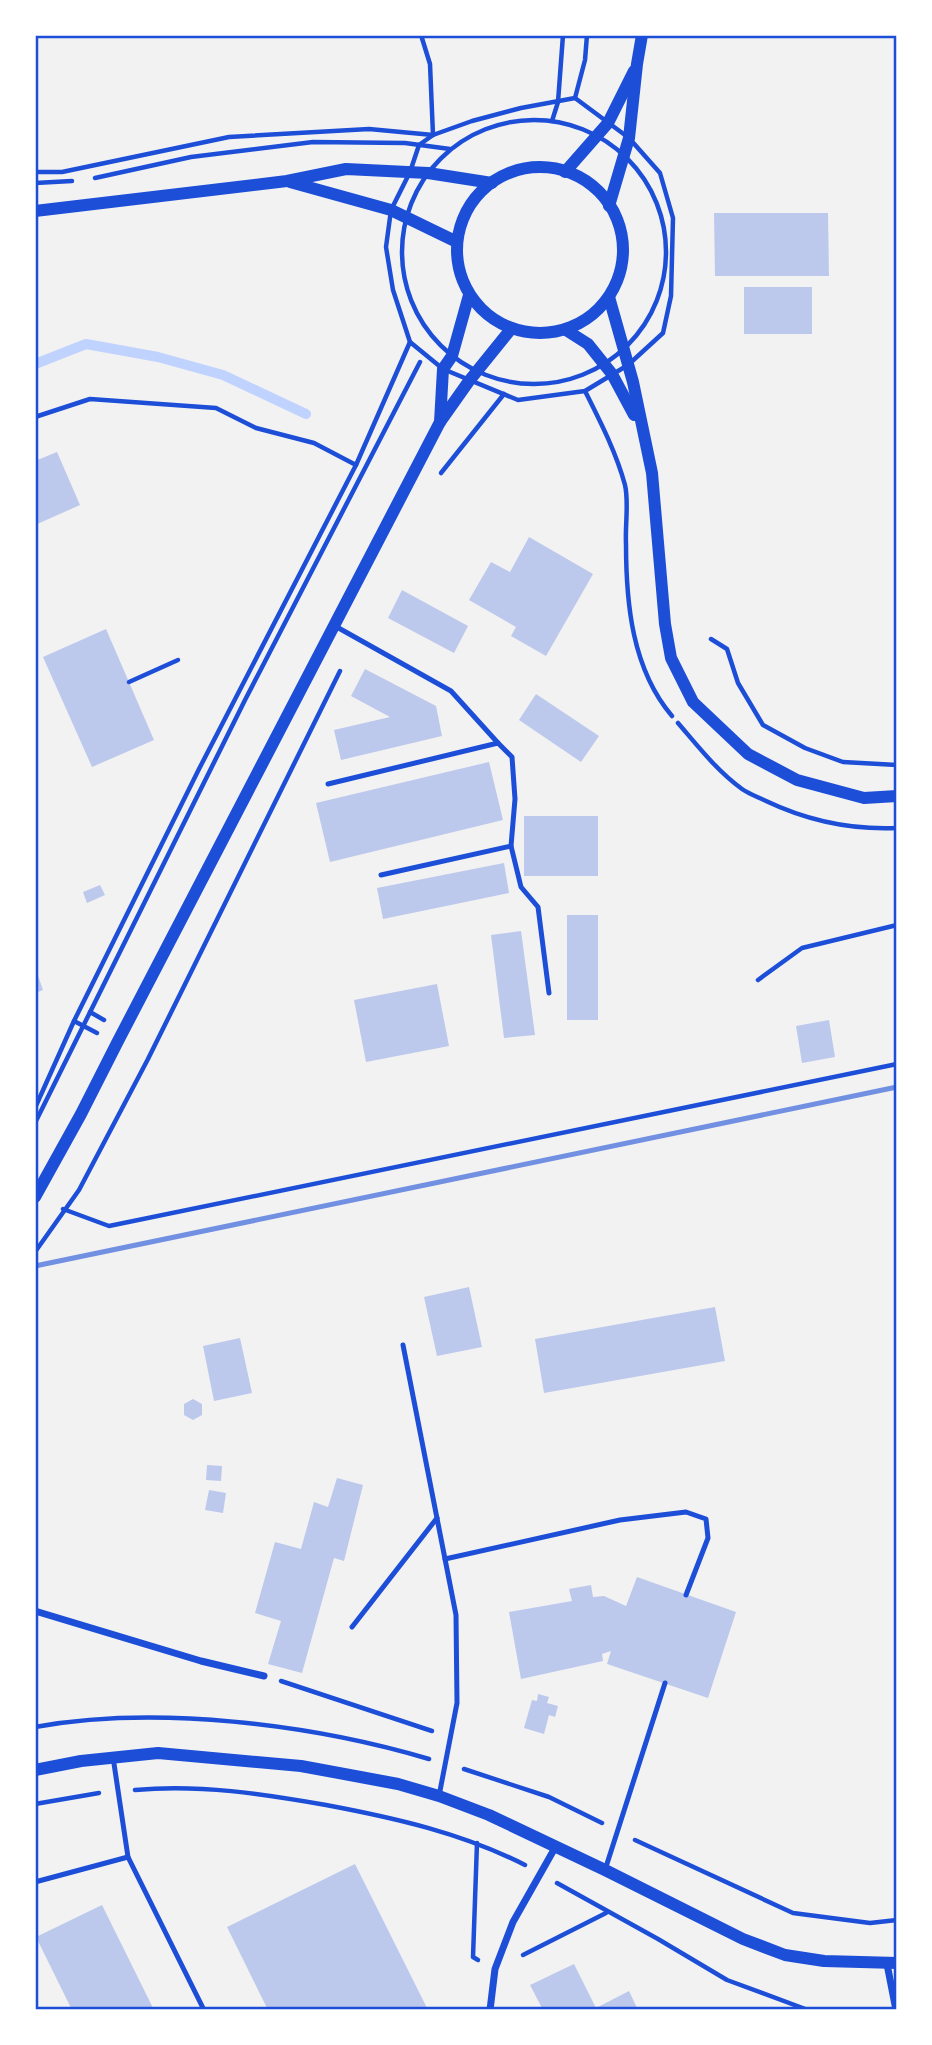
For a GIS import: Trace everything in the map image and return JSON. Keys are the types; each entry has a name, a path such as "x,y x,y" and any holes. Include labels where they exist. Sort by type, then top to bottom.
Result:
{"street":[{"path":"610,206 629,138 642,35"},
{"path":"565,172 608,123 637,64"},
{"path":"527,168 554,168 565,172 580,177 602,194 617,218 624,245 621,272 609,297 590,317 566,330 538,334 511,329 488,315 469,295 459,270 457,242 464,216 479,193 501,176 527,168"},
{"path":"35,211 286,181 346,169 428,173 492,183"},
{"path":"286,181 391,210 457,242"},
{"path":"440,422 443,369 452,356 469,295"},
{"path":"609,297 628,365 652,473 665,624 671,658 693,702 748,754 797,780 864,798 897,796"},
{"path":"35,1197 82,1114 129,1018 440,422 511,329"},
{"path":"566,330 588,344 608,369 626,398 644,438"},
{"path":"35,1611 201,1661 264,1675"},
{"path":"35,1770 81,1761 158,1753 301,1766 398,1784 439,1796 556,1846 743,1939 785,1955 824,1961 892,1964 896,2010"},
{"path":"490,2010 495,1969 513,1923 556,1846"}],"lane":[{"path":"335,626 451,691 512,757 515,799 511,846 521,887 538,906 549,993"},
{"path":"328,783 498,743"},
{"path":"381,875 511,846"},
{"path":"403,1345 456,1615 457,1703 439,1796"},
{"path":"445,1559 620,1520 686,1512 706,1520 708,1538 686,1595"},
{"path":"352,1627 438,1518"},
{"path":"605,1870 665,1683"},
{"path":"113,1757 128,1857 204,2010"},
{"path":"35,1882 128,1857"}],"path":[{"path":"421,35 429,64 433,135"},
{"path":"552,121 558,102 563,35"},
{"path":"575,98 585,60 587,35"},
{"path":"35,172 62,172 229,137 369,130 433,135 521,108 575,98"},
{"path":"35,1108 74,1021 187,793 356,464 410,342 443,369 474,376 542,384 628,365 663,333 671,296 673,218 660,173 629,138 575,98"},
{"path":"552,121 575,126 596,135 624,156 640,174 657,206 666,242 666,266 661,290 652,312 608,369 585,391 518,400 474,376 432,336 418,316 408,292 403,268 402,242 406,218 415,194 428,173 451,149 468,137 509,122 552,121"},
{"path":"88,180 191,157 313,142 405,143 451,149"},
{"path":"35,183 75,181"},
{"path":"35,1123 239,710 432,336"},
{"path":"438,478 504,394"},
{"path":"35,417 90,399 216,408 256,428 314,443 356,464"},
{"path":"35,1252 79,1190 148,1059 355,639"},
{"path":"710,639 727,649 738,682 763,725 805,748 842,762 897,765"},
{"path":"129,682 178,660"},
{"path":"758,980 802,948 897,925"},
{"path":"63,1209 109,1226 897,1064"},
{"path":"264,1675 450,1737"},
{"path":"35,1804 85,1794 161,1787 255,1792 392,1818 449,1833 498,1851 542,1873 727,1980 808,2010"},
{"path":"477,1843 473,1957 495,1969 607,1912"}],"building":[{"path":"714,213 828,213 829,276 715,276"},
{"path":"744,287 812,287 812,334 744,334"},
{"path":"57,452 80,505 35,525 35,461"},
{"path":"529,537 593,574 546,656 511,636 516,627 469,600 491,562 510,572"},
{"path":"402,590 468,626 454,653 388,618"},
{"path":"106,629 154,740 92,767 43,657"},
{"path":"365,669 436,706 442,736 341,760 334,730 390,717 351,696"},
{"path":"536,694 599,736 581,762 519,720"},
{"path":"489,762 503,820 330,862 316,803"},
{"path":"524,816 598,816 598,876 524,876"},
{"path":"504,863 509,893 383,919 377,888"},
{"path":"100,885 105,895 87,903 83,892"},
{"path":"567,915 598,915 598,1020 567,1020"},
{"path":"521,931 535,1035 504,1038 491,935"},
{"path":"35,967 43,990 35,993"},
{"path":"437,984 449,1046 366,1062 354,1000"},
{"path":"829,1020 835,1057 802,1063 796,1026"},
{"path":"469,1287 482,1347 437,1356 424,1297"},
{"path":"715,1307 725,1361 544,1393 535,1339"},
{"path":"240,1338 252,1393 214,1401 203,1346"},
{"path":"193,1399 202,1404 202,1415 193,1420 184,1415 184,1404"},
{"path":"207,1465 222,1466 221,1481 206,1480"},
{"path":"337,1478 363,1485 344,1561 334,1558 302,1673 268,1664 281,1621 255,1613 275,1542 301,1549 314,1502 328,1507"},
{"path":"209,1490 226,1493 223,1513 205,1510"},
{"path":"637,1577 736,1612 708,1698 607,1664 611,1651 602,1654 603,1661 521,1679 509,1612 572,1601 569,1589 591,1585 593,1597 604,1596 626,1606"},
{"path":"538,1694 549,1697 547,1703 558,1706 555,1717 549,1715 544,1734 524,1728 532,1700 537,1701"},
{"path":"355,1864 428,2010 268,2010 227,1927"},
{"path":"102,1905 154,2010 72,2010 36,1937"},
{"path":"574,1964 596,2008 629,1991 638,2010 543,2010 530,1985"}],"waterway":[{"path":"35,364 86,344 158,357 223,375 306,414"}],"railway":[{"path":"35,1266 897,1087"}]}
